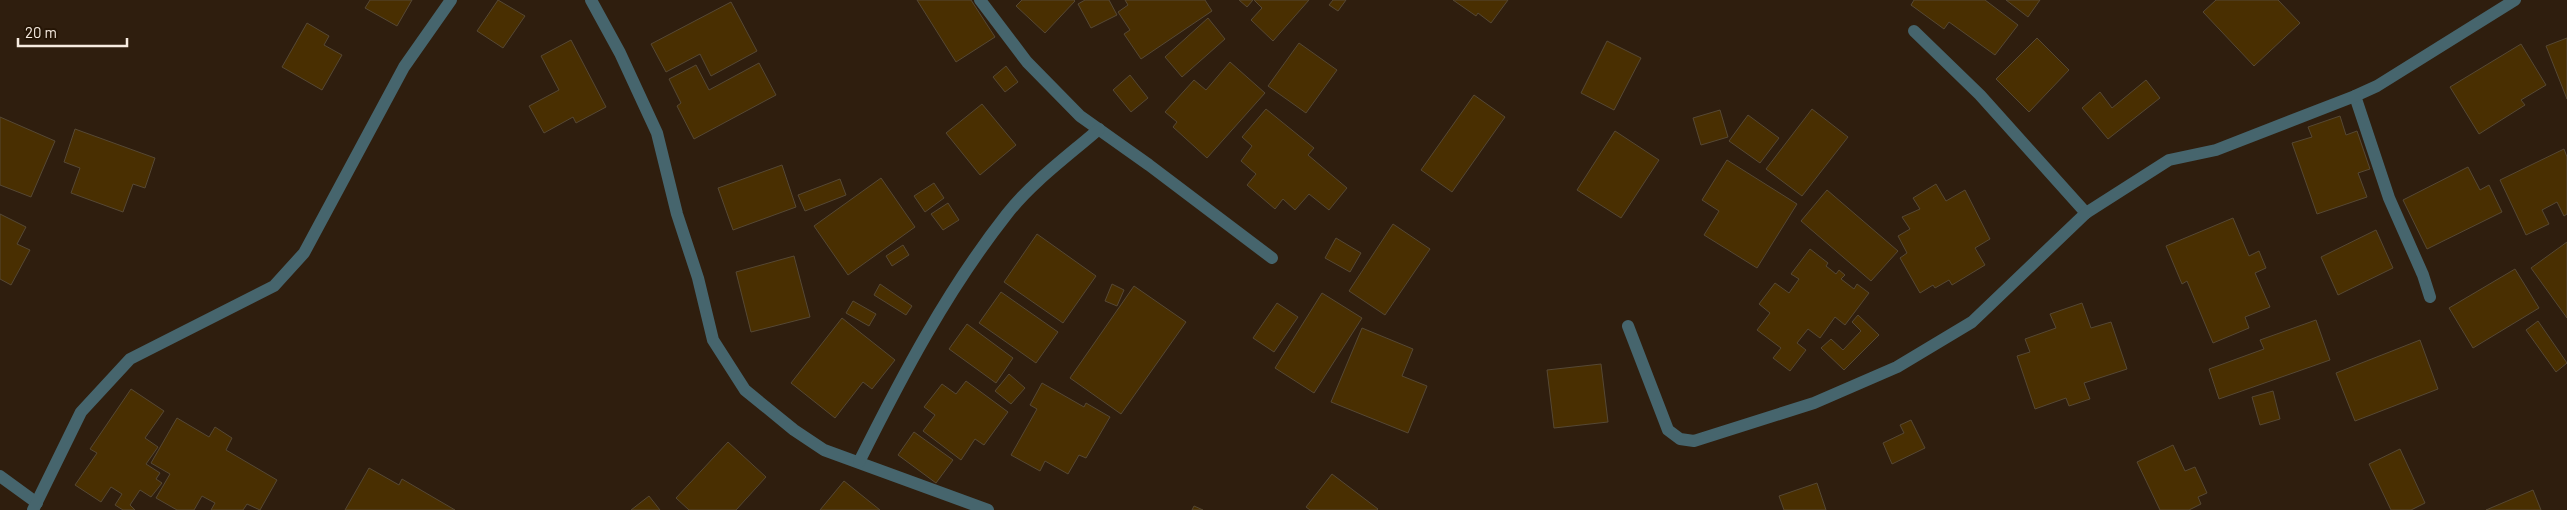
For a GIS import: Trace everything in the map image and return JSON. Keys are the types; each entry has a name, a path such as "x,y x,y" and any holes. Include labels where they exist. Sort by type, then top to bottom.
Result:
{"street":[{"path":"0,476 35,506 81,412 130,360 274,286 304,253 404,67 451,0"},
{"path":"590,0 620,53 657,133 677,214 698,278 713,340 745,390 794,430 824,450 988,510"},
{"path":"980,0 1027,62 1080,116 1272,258"},
{"path":"1628,326 1668,430 1680,439 1694,441 1814,403 1897,367 1972,322 2086,213 2169,160 2216,150 2377,86 2515,0"},
{"path":"1914,31 1980,95 2086,213"},
{"path":"2355,96 2389,198 2423,275 2430,297"},
{"path":"859,462 912,356 962,278 1008,213 1099,129"}],"building":[{"path":"370,0 412,0 397,26 365,8"},
{"path":"498,0 525,16 503,48 477,31"},
{"path":"917,0 971,0 995,37 956,62"},
{"path":"1022,0 1075,1 1045,33 1016,6"},
{"path":"1085,0 1109,0 1117,15 1091,28 1078,4"},
{"path":"1125,0 1205,0 1212,11 1141,59 1124,34 1130,30 1118,12 1128,5"},
{"path":"1239,0 1253,0 1247,7"},
{"path":"1254,0 1309,0 1273,41 1251,20 1262,8"},
{"path":"1333,0 1346,0 1338,11 1329,5"},
{"path":"1453,0 1508,0 1491,23 1478,13 1476,16"},
{"path":"1914,0 1985,0 2018,25 1995,55 1949,22 1944,29 1911,5"},
{"path":"2006,0 2040,0 2028,17"},
{"path":"2216,0 2278,0 2300,23 2254,66 2203,12"},
{"path":"731,2 757,51 711,76 700,54 666,72 651,44"},
{"path":"1208,18 1225,39 1182,77 1165,57"},
{"path":"307,23 329,36 324,45 342,55 322,90 282,67"},
{"path":"2037,38 2069,70 2029,112 1996,79"},
{"path":"2567,38 2567,99 2546,46"},
{"path":"571,40 606,107 576,123 573,117 544,133 529,106 559,90 541,56"},
{"path":"1607,41 1641,58 1614,110 1581,93"},
{"path":"1299,43 1337,70 1306,113 1268,86"},
{"path":"2521,44 2546,85 2521,100 2525,105 2479,134 2450,87"},
{"path":"1230,62 1265,93 1207,158 1173,127 1177,122 1165,112 1194,80 1206,90"},
{"path":"759,63 776,95 694,139 677,106 681,103 669,79 696,65 709,90"},
{"path":"1006,66 1018,82 1005,92 993,77"},
{"path":"1130,75 1148,98 1131,112 1113,90"},
{"path":"2146,80 2160,98 2108,139 2082,108 2100,92 2112,108"},
{"path":"1474,95 1505,117 1452,192 1421,170"},
{"path":"982,104 1016,145 980,175 946,133"},
{"path":"1266,109 1314,148 1308,155 1347,188 1329,210 1309,194 1295,210 1283,199 1275,209 1247,185 1256,174 1241,161 1252,146 1242,137"},
{"path":"1812,109 1848,137 1802,196 1766,169"},
{"path":"1720,110 1728,137 1701,145 1693,118"},
{"path":"1748,115 1779,138 1760,163 1729,141"},
{"path":"2340,116 2346,135 2357,131 2370,169 2358,173 2367,197 2317,214 2292,143 2312,137 2308,127"},
{"path":"0,117 55,141 31,197 0,185"},
{"path":"75,129 155,158 145,188 133,184 123,212 71,193 80,168 64,162"},
{"path":"1615,131 1659,160 1621,218 1577,190"},
{"path":"2564,149 2567,157 2567,214 2564,216 2557,202 2542,210 2549,224 2526,235 2500,180"},
{"path":"1727,160 1797,204 1757,268 1704,235 1719,211 1702,200"},
{"path":"782,165 796,207 733,230 718,188"},
{"path":"2468,167 2480,190 2489,185 2502,212 2427,249 2403,200"},
{"path":"881,178 915,227 848,275 814,226"},
{"path":"840,179 846,195 805,211 798,195"},
{"path":"934,183 944,198 925,212 914,196"},
{"path":"1936,184 1946,201 1965,190 1990,239 1975,248 1985,265 1952,285 1949,280 1935,288 1933,285 1920,293 1900,258 1907,253 1898,236 1910,229 1902,217 1920,209 1913,198"},
{"path":"1827,190 1898,251 1871,281 1801,221"},
{"path":"948,203 959,220 943,230 931,214"},
{"path":"0,214 26,227 17,244 30,250 11,285 0,279"},
{"path":"2233,218 2249,256 2259,251 2266,268 2255,273 2270,307 2245,317 2249,328 2213,343 2187,281 2182,284 2166,246"},
{"path":"1393,224 1430,249 1385,315 1349,291"},
{"path":"2376,230 2393,268 2338,295 2321,257"},
{"path":"1037,234 1096,276 1063,323 1004,282"},
{"path":"1336,238 1361,253 1350,272 1325,258"},
{"path":"2567,242 2567,318 2531,268"},
{"path":"903,245 909,255 892,266 886,256"},
{"path":"1810,249 1828,263 1826,266 1836,274 1839,270 1845,275 1841,279 1854,289 1857,284 1869,293 1845,325 1835,317 1820,338 1808,329 1797,343 1806,350 1790,371 1773,358 1781,348 1757,330 1770,313 1759,304 1775,283 1789,293 1799,279 1791,274"},
{"path":"794,256 810,317 751,332 736,272"},
{"path":"2515,269 2539,308 2473,348 2449,308"},
{"path":"880,284 912,306 906,315 874,295"},
{"path":"1112,284 1124,290 1117,306 1105,301"},
{"path":"1134,286 1186,322 1121,414 1070,378"},
{"path":"1001,292 1058,332 1036,363 979,323"},
{"path":"1322,293 1362,318 1314,393 1275,368"},
{"path":"853,301 876,314 869,326 846,313"},
{"path":"1277,303 1298,317 1274,352 1253,338"},
{"path":"2082,303 2091,328 2111,322 2127,369 2084,383 2090,399 2069,406 2066,398 2035,409 2017,356 2030,352 2025,339 2056,328 2050,314"},
{"path":"1858,315 1879,335 1844,370 1821,348 1831,339 1843,350 1861,331 1852,322"},
{"path":"842,318 895,360 872,389 863,382 835,418 791,383"},
{"path":"2316,320 2330,360 2219,399 2209,369 2264,349 2260,340"},
{"path":"2538,321 2567,363 2556,372 2526,330"},
{"path":"967,324 1013,358 996,383 949,349"},
{"path":"1362,328 1413,349 1402,376 1427,386 1408,433 1331,402"},
{"path":"2420,340 2438,389 2355,421 2336,373"},
{"path":"1601,364 1608,422 1554,428 1547,370"},
{"path":"1009,374 1025,388 1011,404 995,391"},
{"path":"966,381 1008,412 984,445 975,439 961,460 923,431 935,415 924,407 942,384 956,394"},
{"path":"1042,383 1084,407 1086,403 1110,417 1086,458 1079,455 1068,474 1045,461 1040,471 1011,455 1037,409 1030,405"},
{"path":"131,389 164,411 145,438 158,447 146,464 160,473 156,479 162,483 151,497 140,490 130,505 135,510 123,510 115,505 122,494 111,487 101,502 75,485 97,453 90,449"},
{"path":"2273,391 2280,419 2260,425 2252,397"},
{"path":"177,418 209,437 215,427 232,438 226,450 277,480 260,510 247,504 243,510 211,510 215,503 202,496 194,510 177,510 156,498 170,474 151,463"},
{"path":"1911,420 1925,448 1892,464 1883,443 1904,433 1900,425"},
{"path":"914,432 953,460 936,483 898,455"},
{"path":"728,442 766,477 736,510 689,510 676,498"},
{"path":"2173,445 2185,471 2195,467 2207,493 2198,497 2201,504 2189,510 2160,510 2137,462"},
{"path":"2400,449 2425,503 2411,510 2391,510 2369,464"},
{"path":"369,468 399,485 402,479 455,510 345,510"},
{"path":"1332,474 1378,509 1310,510 1306,507"},
{"path":"844,481 880,510 820,510"},
{"path":"1817,483 1826,510 1784,510 1779,496"},
{"path":"2533,490 2541,510 2486,510"},
{"path":"649,496 660,510 631,510"},
{"path":"1194,506 1203,510 1192,510"}]}
